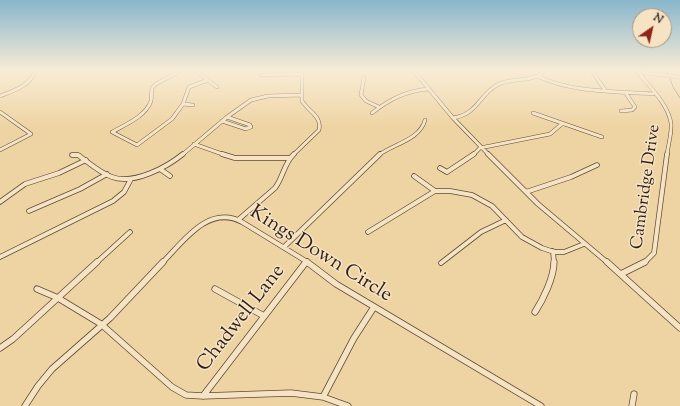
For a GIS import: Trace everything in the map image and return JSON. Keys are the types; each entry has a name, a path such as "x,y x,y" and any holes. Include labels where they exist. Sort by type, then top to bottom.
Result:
{"street":[{"path":"0,95 12,90"},
{"path":"152,90 151,101 148,107 140,115 112,132 123,139 137,144 159,130 172,119 183,104 186,90"},
{"path":"238,220 279,183 288,158 317,133 320,126 317,116 304,104 301,95 301,90"},
{"path":"362,90 361,95 366,101 379,107"},
{"path":"372,113 401,93 422,90"},
{"path":"429,90 453,118 526,192 558,222 621,274 680,328"},
{"path":"453,118 472,111 491,90"},
{"path":"605,90 653,94"},
{"name":"Cambridge Drive","path":"621,274 650,260 654,253 656,242 671,126 670,119 662,104 650,90"},
{"path":"621,110 632,110 635,107 626,92"},
{"path":"72,156 78,156 86,160 107,174 120,179 131,179 160,169 172,163 246,103 262,97 301,95"},
{"path":"183,104 193,105"},
{"path":"0,112 31,134 0,150"},
{"path":"533,113 602,137"},
{"path":"222,121 246,129 251,127 250,125 227,117"},
{"path":"284,247 367,165 381,153 409,140 424,124 425,120"},
{"path":"440,168 447,172 471,157 476,150 550,134 563,123"},
{"path":"194,144 235,158 288,158"},
{"path":"0,202 25,184 59,173 86,160"},
{"path":"526,192 566,180 597,165"},
{"path":"160,169 170,176"},
{"path":"29,211 80,189 107,174"},
{"path":"414,176 435,191"},
{"path":"0,257 122,195 131,179"},
{"path":"368,232 435,191 456,191 472,195 493,207 524,238 536,246 563,252 572,250 584,244"},
{"name":"Kings Down Circle","path":"24,406 52,369 101,324 110,318 197,227 209,220 228,217 238,220 284,247 307,261 336,284 541,406"},
{"path":"441,262 481,232 506,220"},
{"path":"0,348 13,339 130,232"},
{"path":"535,312 541,303 554,269 554,251"},
{"name":"Chadwell Lane","path":"203,396 307,261"},
{"path":"38,289 58,298 101,324 172,387 186,395 203,396 291,393 323,397 348,406"},
{"path":"215,289 264,316"},
{"path":"323,397 354,338 374,306"},
{"path":"632,406 634,394"}],"waterway":[{"path":"675,90 680,98"}]}
